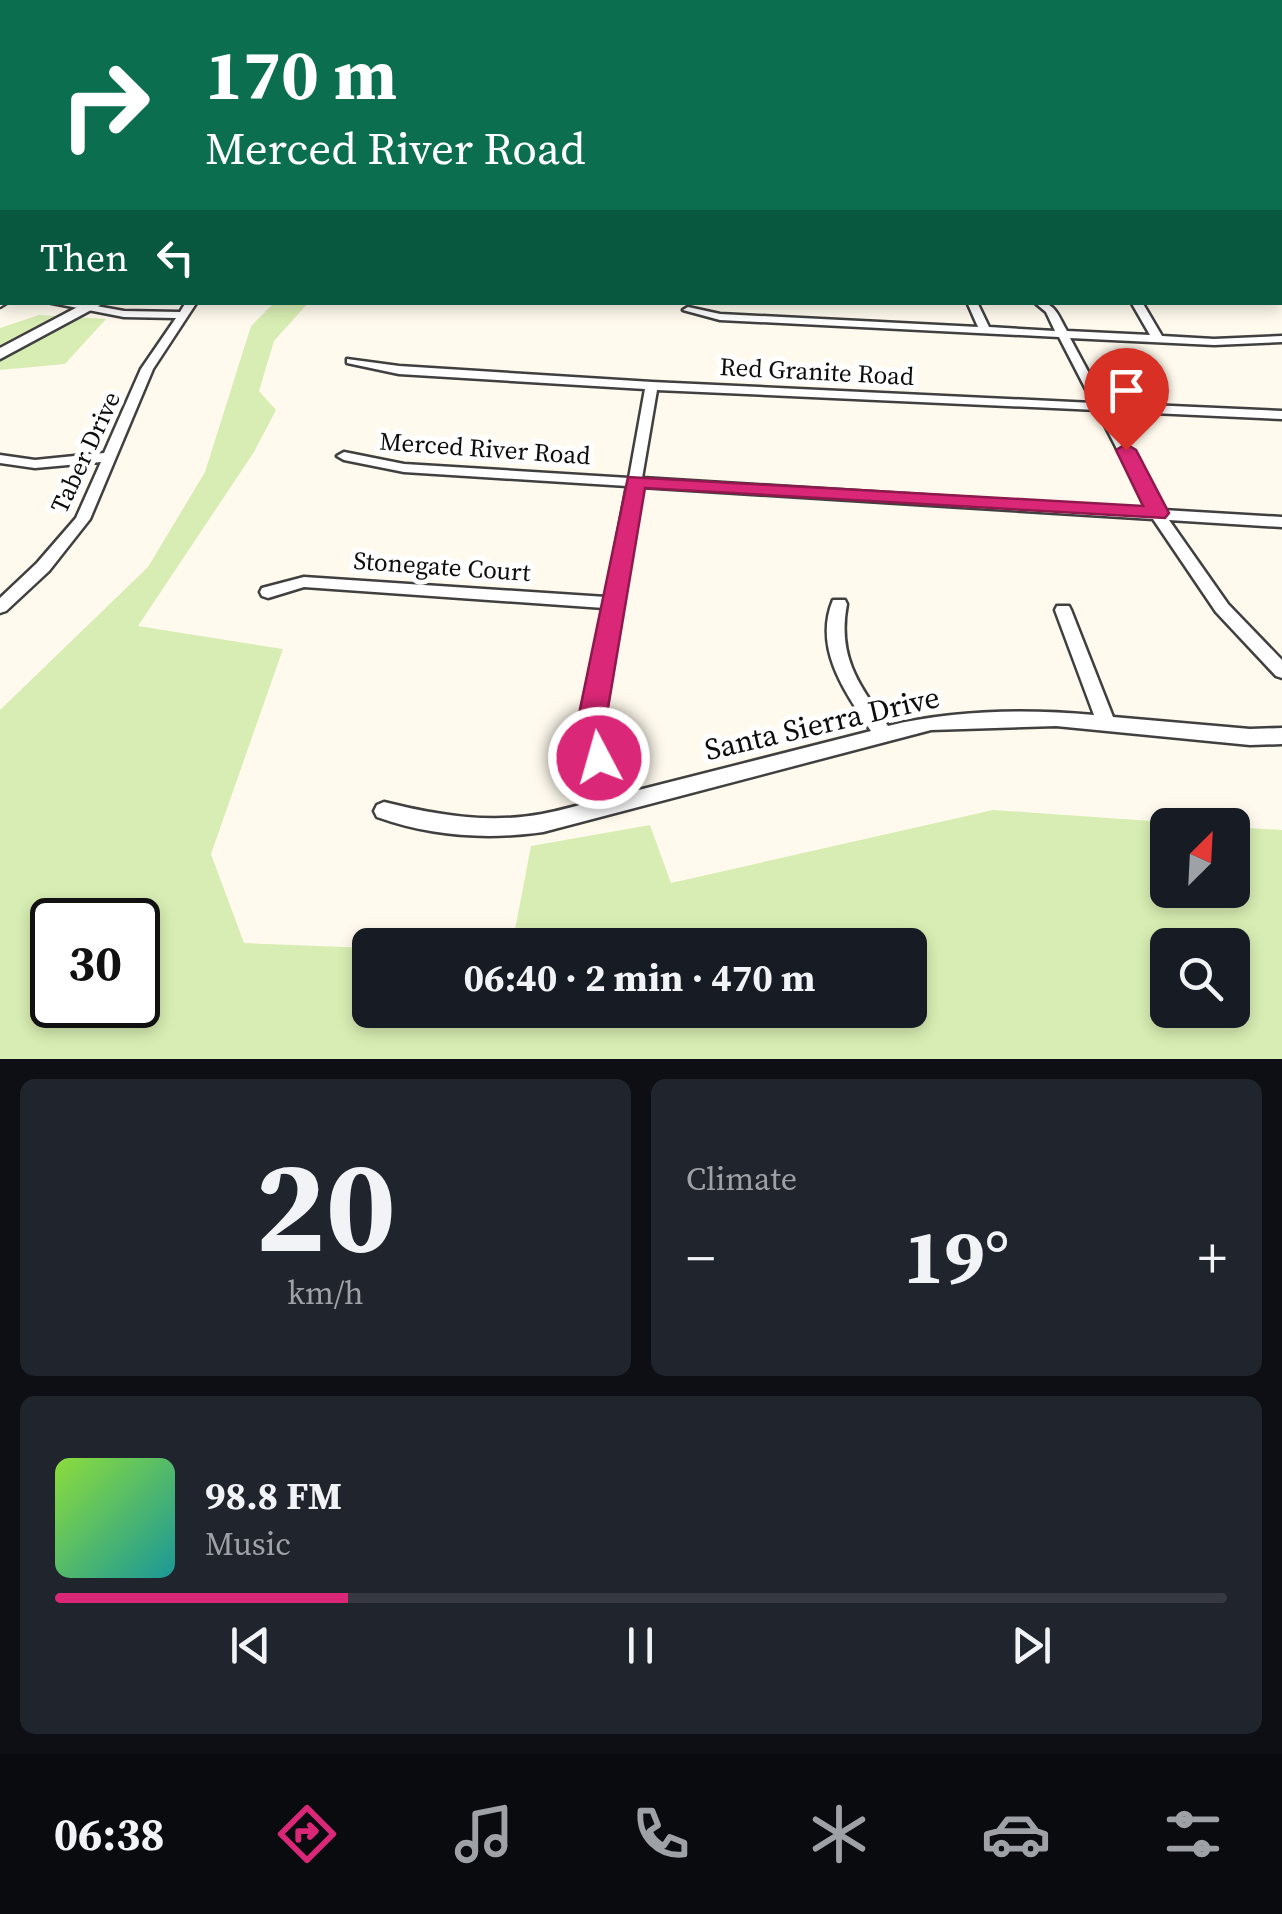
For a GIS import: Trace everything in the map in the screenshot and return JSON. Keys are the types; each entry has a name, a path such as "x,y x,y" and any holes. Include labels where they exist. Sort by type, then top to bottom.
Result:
{"street":[{"path":"0,354 94,305 187,309"},
{"path":"973,305 985,332"},
{"path":"1047,305 1158,513 1222,608 1282,671"},
{"path":"1138,305 1158,339"},
{"name":"Taber Drive","path":"0,607 43,567 84,519 147,369 187,309"},
{"path":"688,310 720,317 985,332 1214,342 1282,338"},
{"name":"Red Granite Road","path":"352,361 405,370 652,386 1282,415"},
{"path":"617,804 599,758 593,714 652,386"},
{"name":"Merced River Road","path":"344,456 404,468 1282,522"},
{"path":"0,459 36,464 110,457"},
{"name":"Stonegate Court","path":"268,592 304,582 614,603"},
{"path":"839,604 832,628 839,663 884,734"},
{"path":"1063,610 1106,722"},
{"name":"Santa Sierra Drive","path":"384,812 451,828 504,830 931,723 999,718 1282,736"}],"green space":[{"path":"272,305 306,305 274,341 259,391 276,410 254,452 138,626 283,649 211,854 244,943 352,947 352,1028 927,1028 927,928 515,928 531,846 650,825 671,883 993,810 1150,821 1150,908 1250,908 1250,828 1282,830 1282,1059 0,1059 0,710 148,567 205,472 251,326"},
{"path":"39,315 106,319 65,364 0,370 0,328"}],"route":[{"path":"599,758 593,714 636,482 1158,513 1126,450"}]}
